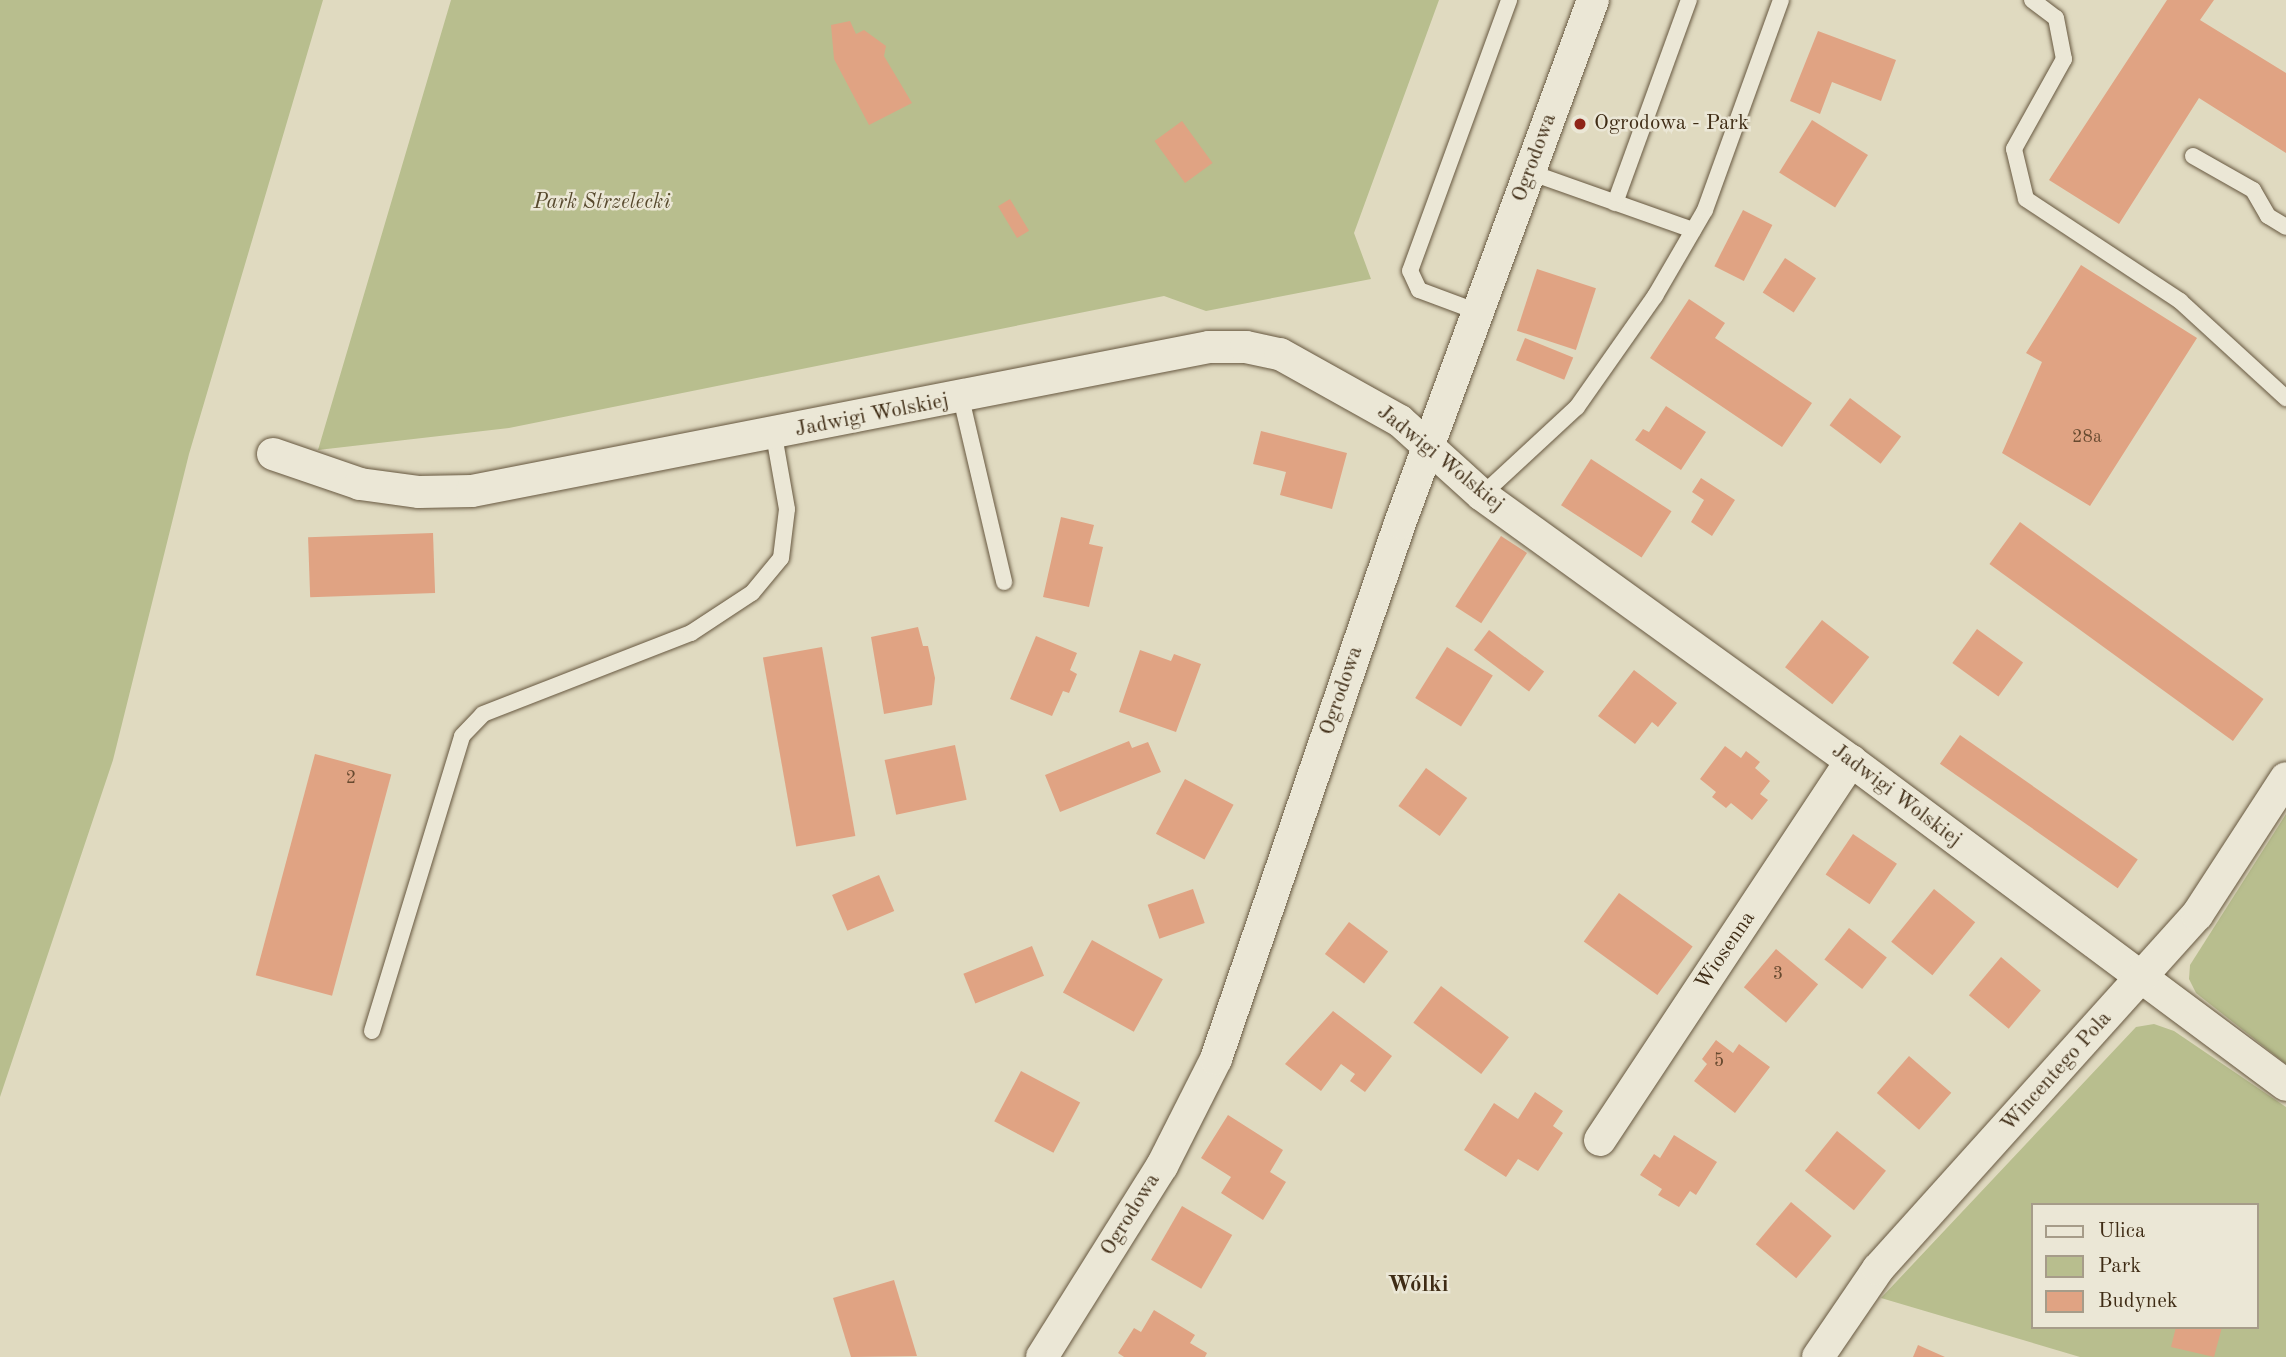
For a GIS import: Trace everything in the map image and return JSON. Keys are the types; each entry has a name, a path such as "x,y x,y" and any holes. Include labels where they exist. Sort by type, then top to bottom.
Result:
{"street":[{"name":"Ogrodowa","path":"1042,1357 1162,1166 1216,1059 1428,448 1593,0"},
{"name":"Jadwigi Wolskiej","path":"273,454 360,484 419,492 472,491 774,435 1209,347 1246,347 1280,354 1317,371 1399,421 1482,495 1851,761 2286,1085"},
{"name":"Wiosenna","path":"1600,1140 1851,761"},
{"name":"Wincentego Pola","path":"1818,1357 1878,1269 2197,915 2286,778"}],"lane":[{"path":"1478,312 1419,290 1410,271 1509,0"},
{"path":"1615,203 1689,0"},
{"path":"1482,495 1577,407 1655,296 1705,209 1781,0"},
{"path":"2032,0 2056,18 2064,59 2014,149 2025,198 2180,300 2286,398"},
{"path":"2193,156 2253,190 2268,216 2286,227"},
{"path":"1529,172 1693,230"},
{"path":"961,398 1004,582"},
{"path":"372,1031 462,736 483,714 691,634 752,593 781,558 787,509 774,435"}],"green space":[{"path":"0,0 323,0 189,454 113,760 0,1097"},
{"name":"Park Strzelecki","path":"451,0 1439,0 1354,233 1371,279 1206,311 1164,296 509,428 318,450"},
{"path":"2286,814 2286,1064 2196,993 2189,979 2190,965"},
{"path":"2154,1024 2174,1031 2286,1107 2286,1357 2080,1357 1881,1298 2136,1027"}],"building":[{"path":"2167,0 2214,0 2200,20 2286,73 2286,153 2199,98 2119,224 2049,180"},
{"path":"850,21 856,34 864,30 886,46 884,56 912,103 869,125 834,59 831,25"},
{"path":"1818,31 1896,60 1881,101 1832,82 1820,114 1790,101"},
{"path":"1812,120 1868,155 1835,208 1779,173"},
{"path":"1182,121 1213,163 1185,183 1154,141"},
{"path":"1010,199 1029,231 1017,238 998,206"},
{"path":"1743,210 1772,225 1744,281 1714,266"},
{"path":"1785,258 1816,278 1794,313 1763,292"},
{"path":"2081,265 2197,338 2090,506 2002,453 2042,362 2026,353"},
{"path":"1537,269 1596,288 1576,350 1517,331"},
{"path":"1689,299 1725,323 1715,338 1812,403 1782,447 1650,358"},
{"path":"1525,338 1573,357 1564,380 1516,360"},
{"path":"1850,398 1901,437 1881,464 1830,425"},
{"path":"1666,406 1706,432 1681,470 1635,440 1643,429 1649,432"},
{"path":"1261,431 1347,453 1332,509 1280,495 1286,472 1253,464"},
{"path":"1591,459 1672,511 1642,557 1561,505"},
{"path":"1701,478 1735,500 1712,536 1691,522 1704,500 1692,492"},
{"path":"1061,517 1094,525 1089,544 1103,547 1089,607 1043,597"},
{"path":"2020,522 2264,699 2233,741 1989,564"},
{"path":"433,533 435,593 310,597 308,537"},
{"path":"1501,536 1527,553 1481,623 1455,606"},
{"path":"1822,620 1869,657 1832,704 1785,667"},
{"path":"918,627 923,646 928,646 935,678 932,705 884,714 871,637"},
{"path":"1977,629 2023,663 1998,696 1952,663"},
{"path":"1489,630 1544,672 1529,691 1474,650"},
{"path":"1036,636 1077,653 1070,670 1077,674 1069,693 1063,691 1052,716 1010,699"},
{"path":"822,647 855,836 796,847 763,657"},
{"path":"1447,647 1493,676 1461,726 1415,698"},
{"path":"1140,650 1171,661 1174,654 1201,664 1176,732 1119,712"},
{"path":"1634,670 1677,703 1658,727 1652,722 1635,744 1598,716"},
{"path":"1960,735 2138,859 2118,888 1940,764"},
{"path":"1129,741 1132,748 1148,742 1161,772 1060,812 1045,775"},
{"path":"955,745 967,800 896,815 885,760"},
{"path":"1725,746 1741,758 1746,751 1760,762 1755,768 1770,781 1760,794 1768,800 1752,820 1731,803 1726,808 1712,797 1716,792 1700,779"},
{"path":"315,754 391,774 332,996 256,975"},
{"path":"1426,768 1467,798 1440,836 1398,806"},
{"path":"1185,779 1234,805 1204,860 1156,834"},
{"path":"1853,834 1897,864 1870,904 1826,875"},
{"path":"879,875 894,911 847,931 832,895"},
{"path":"1193,889 1205,923 1159,939 1148,905"},
{"path":"1934,889 1975,922 1932,975 1891,942"},
{"path":"1619,893 1693,946 1657,995 1584,942"},
{"path":"1349,922 1388,951 1364,983 1325,954"},
{"path":"1849,928 1887,958 1862,989 1824,960"},
{"path":"1092,940 1163,979 1134,1032 1063,992"},
{"path":"1032,946 1044,976 975,1003 963,974"},
{"path":"1776,949 1818,984 1786,1023 1744,987"},
{"path":"2001,957 2041,990 2009,1029 1969,995"},
{"path":"1441,986 1509,1037 1481,1074 1413,1023"},
{"path":"1333,1011 1392,1056 1365,1092 1350,1081 1355,1074 1341,1064 1321,1091 1285,1064"},
{"path":"1716,1040 1733,1053 1739,1044 1770,1067 1735,1113 1694,1081 1707,1064 1702,1059"},
{"path":"1909,1056 1951,1093 1919,1130 1877,1093"},
{"path":"1021,1071 1080,1102 1053,1153 994,1121"},
{"path":"1535,1092 1563,1111 1553,1126 1563,1133 1538,1171 1518,1159 1506,1177 1464,1150 1494,1103 1518,1119"},
{"path":"1228,1115 1283,1150 1270,1172 1286,1182 1263,1220 1221,1193 1231,1177 1201,1158"},
{"path":"1837,1131 1886,1171 1854,1210 1805,1171"},
{"path":"1674,1135 1717,1162 1696,1195 1690,1191 1679,1207 1658,1195 1662,1189 1640,1175 1654,1154 1660,1158"},
{"path":"1791,1202 1832,1236 1796,1278 1756,1244"},
{"path":"1182,1206 1232,1235 1201,1289 1151,1260"},
{"path":"894,1280 917,1356 851,1357 833,1298"},
{"path":"1154,1310 1195,1335 1190,1343 1207,1353 1205,1357 1124,1357 1118,1353 1134,1328 1141,1332"},
{"path":"2176,1329 2221,1329 2214,1357 2171,1347"},
{"path":"1918,1345 1945,1357 1913,1357"}],"place":[{"name":"Ogrodowa - Park","path":"1580,124"}],"district":[{"name":"Wólki","path":"1418,1285"}]}
